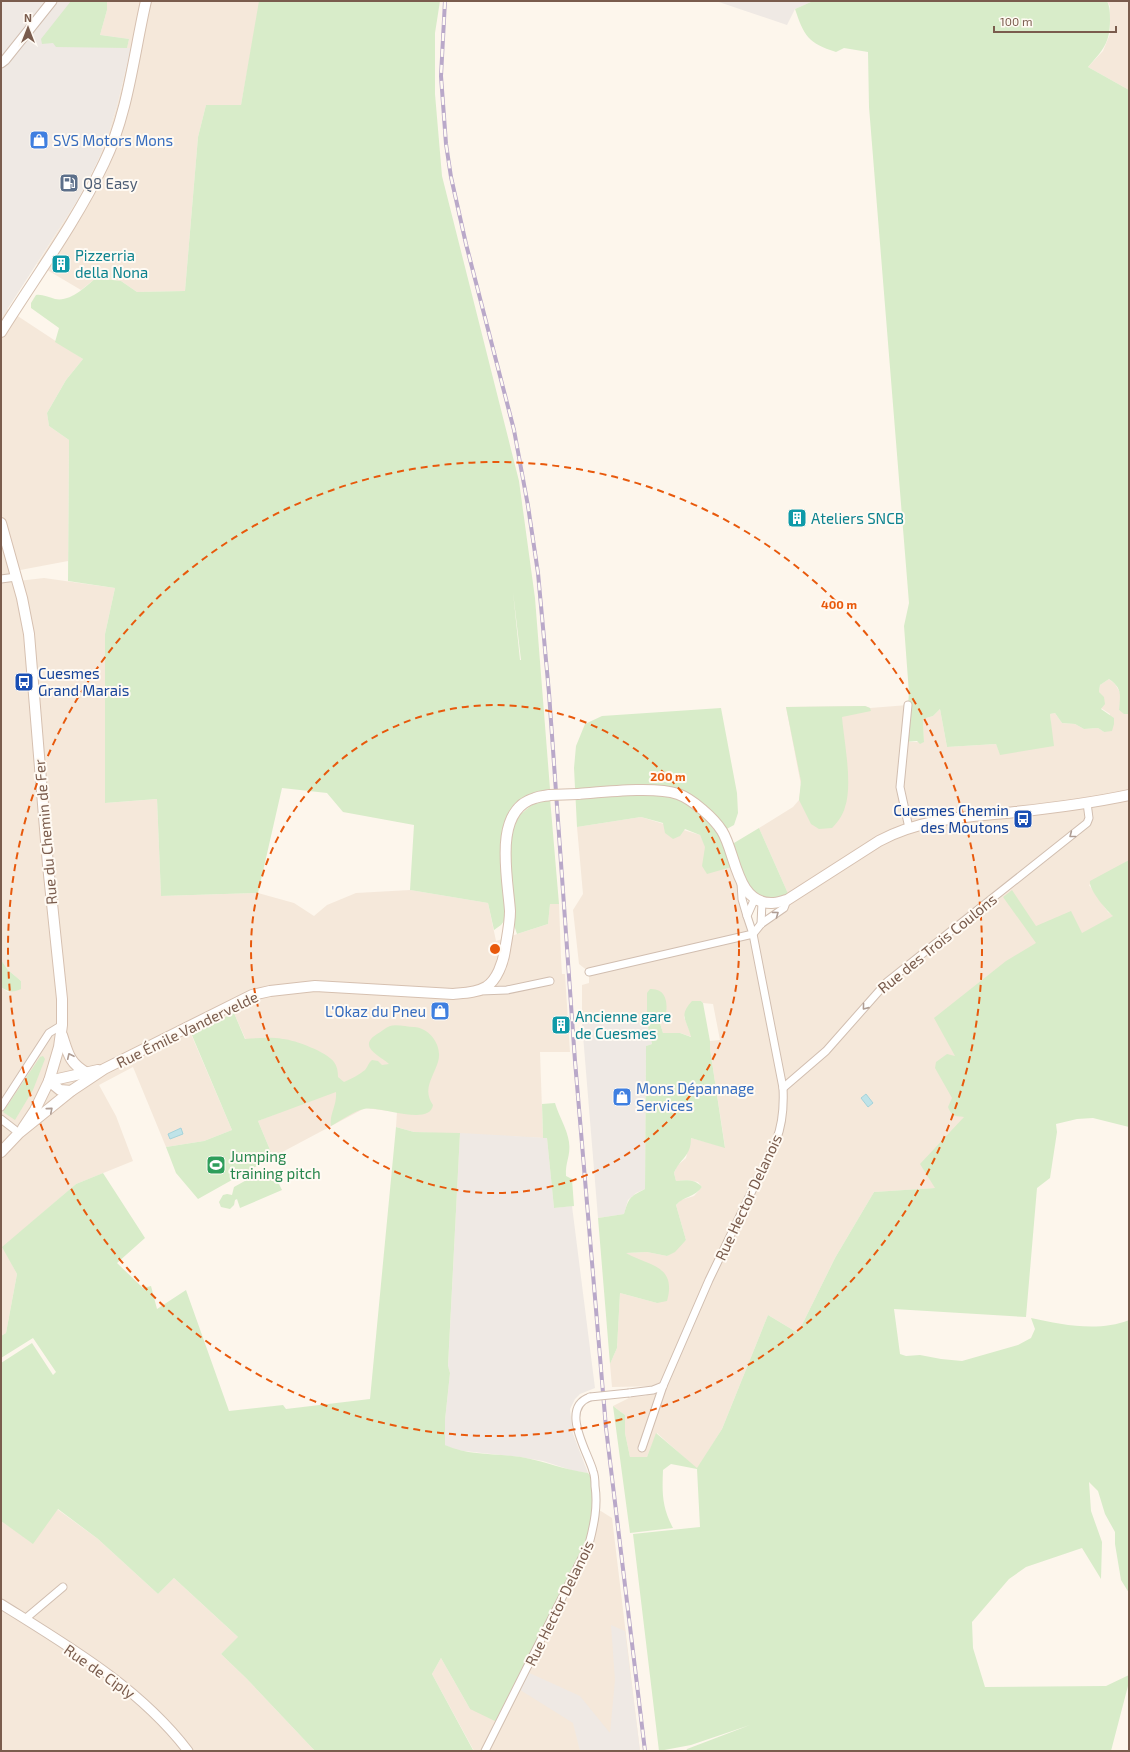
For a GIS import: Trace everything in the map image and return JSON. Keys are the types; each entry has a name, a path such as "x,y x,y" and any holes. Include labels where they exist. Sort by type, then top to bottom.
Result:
{"main road":[{"path":"1,332 58,243 105,162 124,103 146,1"},
{"name":"Rue du Chemin de Fer","path":"1,523 22,598 29,634 48,865 62,999 62,1028 49,1081 35,1110 19,1133"},
{"path":"476,992 489,985 500,969 504,956 510,913 506,839 514,812 534,798 550,795 653,790 679,794 714,820 723,831 740,881 759,900 772,903 787,900 879,840 908,828 928,822 947,819 1087,803 1129,795"},
{"name":"Rue Émile Vandervelde","path":"1,1152 19,1133 71,1091 104,1069 252,995 270,990 315,986 453,994 476,992"},
{"path":"62,1028 70,1060 77,1067 87,1072"},
{"path":"49,1081 104,1069"},
{"path":"49,1081 60,1090 71,1091"}],"street":[{"path":"1,63 52,1"},
{"path":"1,579 16,577"},
{"path":"908,705 900,787 908,828"},
{"name":"Rue des Trois Coulons","path":"782,1088 826,1051 886,982 1087,823 1089,818 1087,803"},
{"name":"Rue Hector Delanois","path":"642,1448 662,1386 780,1131 784,1104 782,1088 753,934 742,900 740,881"},
{"path":"759,900 761,924"},
{"path":"747,916 759,900"},
{"path":"589,972 753,934 761,924 784,908 787,900"},
{"name":"Rue Émile Vandervelde","path":"476,992 507,990 550,982"},
{"path":"1,1107 49,1034 62,1028"},
{"path":"1,1119 19,1133"},
{"name":"Rue Hector Delanois","path":"484,1751 589,1544 596,1508 596,1489 594,1472 576,1422 576,1412 585,1399 590,1397 653,1390 662,1386"},
{"path":"25,1619 63,1587"},
{"name":"Rue de Ciply","path":"1,1604 115,1679 139,1698 161,1719 188,1751"}],"shaded area":[{"path":"1,1 102,1 100,35 129,39 127,48 131,48 118,102 107,139 96,165 77,201 1,319"},
{"path":"107,1 260,1 241,105 206,105 198,137 185,291 137,292 121,281 96,278 81,290 37,264 77,201 96,165 107,139 118,102 131,48 127,48 129,39 100,35 107,10"},
{"path":"716,1 813,1 795,9 787,25"},
{"path":"1107,1 1129,1 1129,90 1088,67 1103,51 1110,34 1110,6"},
{"path":"7,309 83,359 66,380 47,413 49,426 69,440 68,561 15,571 18,581 44,578 115,588 105,634 105,803 157,799 161,896 258,893 294,903 314,916 327,905 356,893 410,890 488,903 496,941 548,924 550,904 559,904 562,974 565,974 570,1052 540,1052 543,1138 414,1132 396,1127 397,1112 365,1108 273,1157 258,1121 278,1113 234,1013 191,1034 232,1130 204,1141 166,1147 133,1067 99,1085 116,1116 133,1161 76,1184 3,1247 17,1274 6,1333 1,1336 1,987 8,992 21,981 8,970 1,960 1,319"},
{"path":"1109,679 1115,684 1121,694 1119,710 1128,714 1129,717 1129,860 1089,885 1108,912 1114,916 1062,945 981,1080 936,1188 874,1192 835,1258 798,1333 768,1315 722,1429 697,1469 657,1433 647,1457 630,1457 625,1433 625,1415 613,1406 631,1397 645,1396 660,1389 662,1386 612,1387 610,1364 617,1348 620,1293 657,1303 625,1253 647,1252 667,1256 686,1240 676,1205 681,1200 694,1196 702,1187 698,1182 687,1180 676,1181 674,1173 677,1166 686,1158 691,1138 725,1147 710,1049 710,1041 720,1040 713,1004 703,1003 701,1001 684,1017 692,1037 680,1033 663,1033 659,1020 666,1013 647,993 647,1023 582,1023 582,985 589,983 589,972 579,964 573,910 583,894 577,827 641,817 700,835 706,847 735,866 753,933 790,898 759,828 793,807 799,800 801,785 786,707 865,706 870,708 908,705 905,742 924,742 923,719 933,716 940,709 947,747 996,744 1000,754 1051,724 1050,714 1055,713 1062,723 1075,724 1084,729 1098,728 1104,732 1110,714 1101,708 1099,692 1100,685"},
{"path":"582,1023 647,1023 652,1044 646,1046 645,1189 636,1193 628,1200 624,1214 598,1218"},
{"path":"460,1133 547,1138 554,1208 572,1206 595,1388 580,1394 575,1399 570,1409 573,1434 588,1473 574,1471 543,1461 455,1450 445,1445 445,1420 450,1373 448,1367"},
{"path":"596,1508 612,1518 640,1751 474,1751 432,1674 441,1658 470,1709"},
{"path":"57,1509 98,1539 158,1594 174,1578 239,1638 221,1654 247,1679 315,1751 1,1751 1,1521 33,1543"},
{"path":"611,1625 625,1631 640,1751 580,1751 573,1723 517,1688 525,1671 580,1696 610,1733 615,1680"}],"green space":[{"path":"71,1 107,1 107,10 100,35 129,39 127,48 56,47 53,43 42,44 41,39"},
{"path":"259,1 440,1 435,33 435,94 442,176 519,481 535,598 550,789 528,795 518,801 510,811 509,824 527,809 543,800 550,798 559,904 550,904 548,924 517,934 510,913 501,925 494,930 488,903 410,890 414,825 343,812 327,793 282,788 258,893 161,896 157,799 105,803 105,634 115,588 68,581 69,440 49,426 47,413 66,380 83,359 55,342 59,328 31,308 31,303 36,295 43,295 55,299 67,298 77,293 96,278 121,281 137,292 185,291 198,137 206,105 241,105","holes":["513,592 521,660 520,660"]},
{"path":"813,1 1107,1 1108,3 1110,10 1109,35 1102,51 1088,67 1129,90 1129,717 1128,714 1124,714 1119,710 1120,693 1117,686 1109,679 1100,685 1099,692 1104,697 1105,704 1101,709 1114,718 1112,731 1104,732 1098,728 1084,729 1075,724 1062,723 1055,713 1050,714 1054,746 1000,755 996,744 947,747 940,709 933,716 923,719 924,742 920,744 917,741 905,742 909,693 904,626 909,603 869,107 868,52 844,48 836,52 813,42 801,26 795,9"},
{"path":"865,706 870,708 871,711 842,717 848,775 847,798 843,813 834,826 832,828 819,829 811,824 799,800 801,781 786,707"},
{"path":"721,708 737,793 738,813 734,825 723,831 729,846 759,828 790,898 755,898 735,866 707,874 702,866 705,847 700,835 685,829 680,836 673,839 665,833 663,823 641,817 577,827 574,768 576,746 585,724 602,716"},
{"path":"1129,860 1129,1127 1093,1118 1077,1119 1056,1124 1057,1132 1050,1178 1037,1188 1026,1317 894,1309 900,1354 906,1356 920,1355 962,1361 1018,1345 1031,1338 1035,1329 1031,1318 1080,1326 1105,1326 1129,1320 1129,1593 1121,1580 1115,1544 1115,1532 1105,1514 1098,1491 1089,1482 1091,1511 1102,1542 1101,1579 1082,1548 1026,1567 1009,1579 972,1622 973,1648 985,1687 1106,1686 1129,1675 1129,1682 1111,1751 686,1751 687,1749 750,1725 691,1745 659,1751 633,1534 700,1527 697,1469 671,1464 663,1470 665,1506 673,1528 630,1533 613,1406 625,1415 625,1433 630,1457 647,1457 656,1433 697,1468 722,1429 768,1315 798,1333 835,1258 874,1192 935,1188 920,1164 964,1117 954,1115 949,1110 948,1107 952,1098 935,1068 936,1062 947,1054 955,1056 934,1018 1006,961 1036,943 1003,897 1012,890 1036,926 1071,911 1082,933 1113,916 1095,894 1090,885 1090,881"},
{"path":"1,960 8,970 21,981 21,989 11,991 1,987"},
{"path":"650,989 655,989 662,993 666,1000 666,1013 659,1020 663,1033 680,1033 691,1037 684,1014 685,1011 692,1001 701,1001 703,1003 710,1041 725,1148 691,1138 691,1144 687,1153 676,1168 674,1173 676,1181 693,1181 702,1187 696,1193 682,1200 676,1205 686,1240 675,1252 667,1256 647,1252 626,1253 659,1268 668,1280 669,1289 667,1301 657,1303 620,1293 617,1348 610,1364 598,1218 624,1214 630,1198 645,1189 646,1046 652,1044 647,1023 647,993"},
{"path":"234,1013 245,1039 278,1038 310,1047 325,1054 334,1062 338,1077 344,1082 365,1070 372,1060 378,1061 382,1065 389,1064 369,1047 371,1039 377,1034 392,1025 420,1028 430,1034 439,1050 438,1062 428,1089 428,1094 433,1105 430,1111 423,1114 414,1115 364,1109 331,1126 336,1092 258,1121 273,1157 198,1199 176,1173 166,1147 204,1141 232,1130 191,1033"},
{"path":"43,1056 45,1059 33,1090 15,1120 3,1112 40,1057"},
{"path":"555,1103 567,1132 569,1142 566,1176 572,1179 574,1206 554,1208 547,1138 543,1138 542,1104"},
{"path":"396,1127 414,1132 460,1133 448,1366 450,1373 445,1420 445,1445 454,1449 473,1453 521,1457 588,1473 595,1482 592,1532 499,1723 470,1709 441,1658 432,1674 473,1751 315,1751 247,1679 221,1654 238,1637 174,1578 158,1594 98,1539 58,1509 33,1544 1,1521 1,1363 32,1343 53,1375 56,1372 33,1338 1,1358 1,1336 6,1333 17,1274 2,1247 76,1184 103,1173 145,1238 117,1263 143,1288 151,1286 157,1309 186,1290 229,1411 283,1405 286,1409 370,1399"},
{"name":"Jumping training pitch","path":"266,1169 272,1170 282,1190 240,1208 237,1199 230,1209 221,1207 219,1202 223,1195 232,1195 234,1187"}],"water":[{"path":"866,1094 873,1103 868,1107 861,1098"},
{"path":"181,1128 183,1134 170,1139 168,1134"}],"railway":[{"path":"445,1 441,76 446,144 451,177 466,244 514,430 528,506 538,573 549,693 575,1061 606,1428 645,1751"}],"place":[{"name":"SVS Motors Mons","path":"39,140"},
{"name":"Q8 Easy","path":"69,183"},
{"name":"Pizzerria della Nona","path":"61,264"},
{"name":"Ateliers SNCB","path":"797,518"},
{"name":"Cuesmes Grand Marais","path":"24,682"},
{"name":"Cuesmes Chemin des Moutons","path":"1023,819"},
{"name":"L'Okaz du Pneu","path":"440,1011"},
{"name":"Ancienne gare de Cuesmes","path":"561,1025"},
{"name":"Mons Dépannage Services","path":"622,1097"},
{"name":"Jumping training pitch","path":"216,1165"}]}
